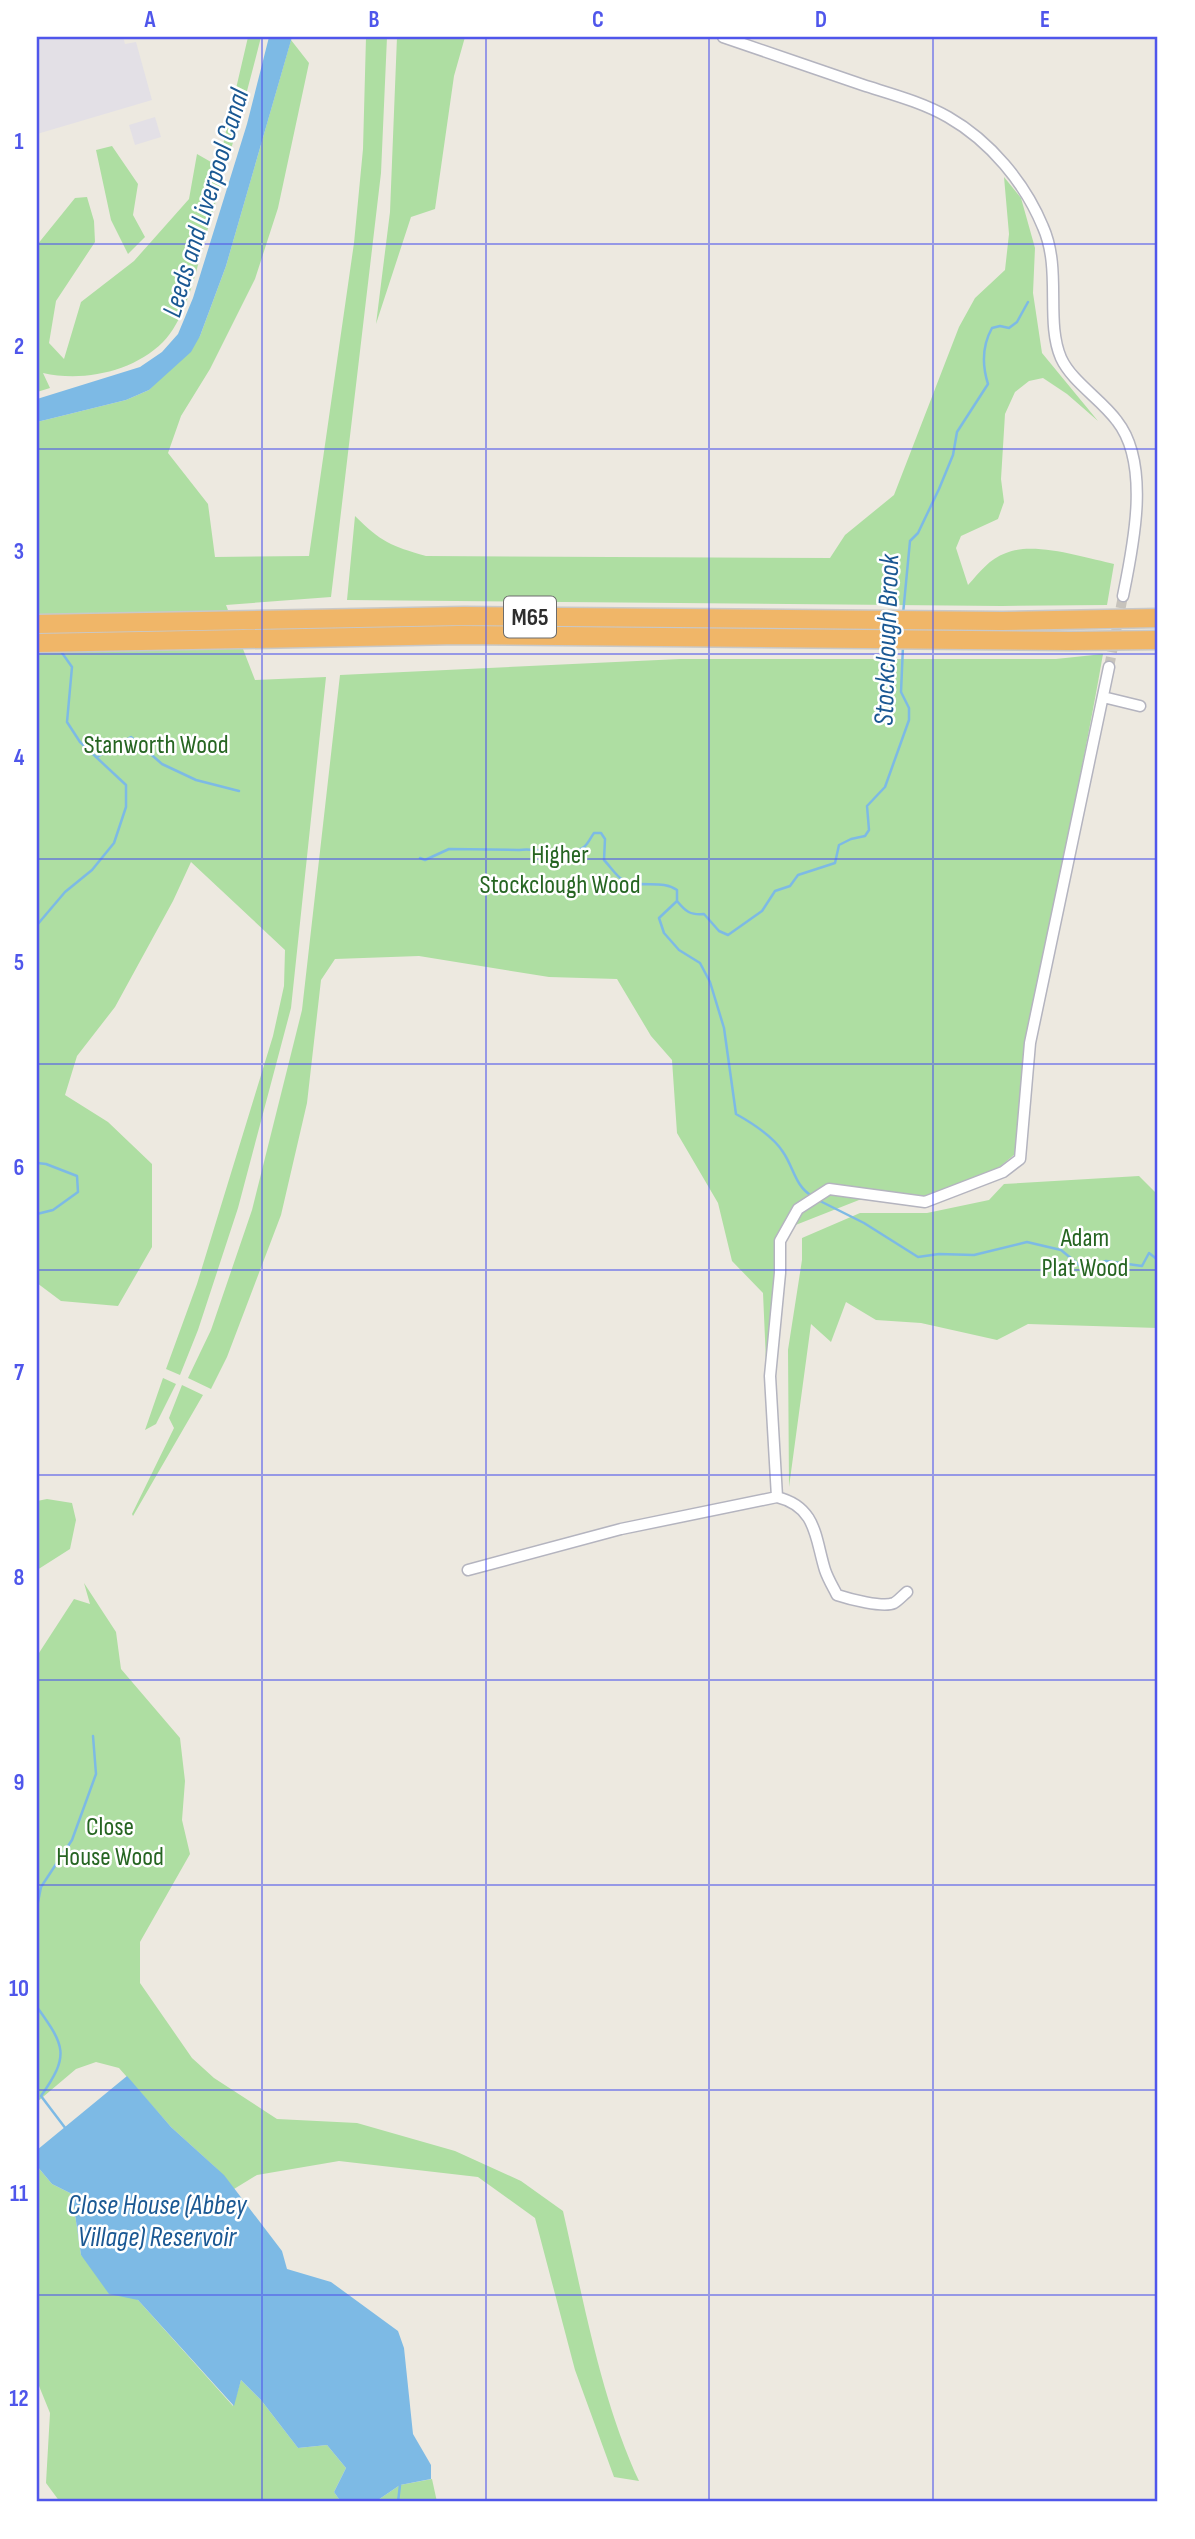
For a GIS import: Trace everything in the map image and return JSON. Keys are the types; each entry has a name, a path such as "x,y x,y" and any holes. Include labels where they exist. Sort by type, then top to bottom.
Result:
{"highway":[{"name":"M65","path":"37,624 464,616 1002,621 1158,618"},
{"name":"M65","path":"37,643 459,635 1158,640"}],"street":[{"path":"723,37 916,103 948,117 982,143 1017,178 1043,226 1054,265 1054,315 1061,358 1068,370 1119,423 1129,441 1133,456 1134,534 1123,596"},
{"path":"777,1497 770,1377 780,1273 780,1241 798,1209 829,1189 865,1196 925,1202 1003,1172 1020,1159 1030,1043 1109,667"},
{"path":"1103,697 1140,706"},
{"path":"468,1570 621,1529 777,1497 798,1506 812,1522 825,1570 837,1595 853,1600 888,1604 894,1603 907,1592"}],"shaded area":[{"path":"37,37 123,37 125,44 136,42 152,100 37,134"},
{"path":"155,117 161,137 135,145 129,125"}],"green space":[{"path":"248,37 261,37 191,288 172,331 163,342 137,361 107,372 74,376 43,373 50,388 37,392 37,245 75,198 87,197 94,221 95,242 56,301 49,343 64,359 81,302 134,261 189,199 197,154 218,166"},
{"name":"Stanworth Wood","path":"366,37 387,37 381,173 331,597 226,605 255,680 326,677 291,1008 238,1208 198,1330 180,1375 166,1369 197,1284 273,1036 284,986 285,950 191,862 173,901 115,1007 77,1056 65,1095 108,1122 152,1164 152,1247 118,1306 61,1301 37,1283 37,422 126,400 149,390 200,336 226,266 291,40 309,63 278,208 255,279 210,369 181,416 168,453 208,504 215,557 309,556 354,243 363,149"},
{"path":"397,37 465,37 454,76 435,209 411,217 376,324 390,212"},
{"path":"112,146 138,184 133,215 145,237 128,254 111,220 96,150"},
{"path":"1004,177 1021,198 1035,248 1033,293 1042,353 1098,421 1067,394 1043,378 1029,381 1015,392 1005,414 1001,479 1004,502 998,519 961,536 956,548 968,585 985,566 1006,553 1017,550 1060,552 1114,564 1107,605 347,600 355,516 387,542 426,556 830,558 845,535 894,495 959,327 975,298 1005,270 1009,234"},
{"name":"Higher Stockclough Wood","path":"1103,654 1032,1028 1015,1154 990,1175 923,1198 859,1200 788,1228 778,1252 771,1475 763,1293 732,1261 718,1203 677,1133 672,1060 651,1036 617,979 549,977 419,956 335,959 321,980 307,1103 281,1215 227,1357 211,1389 188,1378 211,1330 252,1210 302,1010 340,675 680,659 1056,659"},
{"name":"Adam Plat Wood","path":"1139,1176 1158,1195 1158,1328 1028,1324 997,1340 921,1323 876,1320 846,1302 831,1342 811,1324 789,1487 788,1350 802,1260 802,1238 860,1213 927,1213 989,1200 1004,1184"},
{"path":"163,1378 176,1384 156,1424 145,1430"},
{"path":"182,1385 203,1395 133,1516 174,1428 169,1418"},
{"path":"47,1499 72,1503 76,1520 70,1549 37,1570 37,1501"},
{"name":"Close House Wood","path":"84,1583 116,1632 121,1669 180,1738 185,1781 182,1820 190,1854 140,1942 140,1983 192,2058 214,2078 277,2119 357,2123 455,2151 521,2181 563,2211 604,2383 639,2481 614,2477 575,2370 535,2218 478,2177 339,2161 257,2175 234,2189 216,2168 171,2127 119,2068 96,2062 76,2069 37,2102 37,1656 74,1599 90,1604"},
{"path":"37,2166 52,2184 72,2194 81,2255 138,2300 233,2406 241,2380 261,2400 298,2448 327,2445 346,2468 334,2492 341,2502 60,2502 46,2483 50,2413 37,2381"},
{"path":"432,2479 437,2502 375,2502 400,2485"}],"water":[{"path":"269,37 292,37 226,266 200,336 191,352 149,390 126,400 37,422 37,399 140,367 162,352 178,334 193,298 247,124"},
{"name":"Close House (Abbey Village) Reservoir","path":"127,2076 171,2127 224,2175 282,2251 287,2269 331,2282 398,2331 404,2348 413,2434 431,2465 431,2479 400,2485 375,2502 341,2502 334,2492 346,2468 327,2445 298,2448 261,2400 241,2380 234,2406 138,2300 109,2294 81,2255 72,2194 52,2184 37,2166 37,2150"}],"waterway":[{"name":"Stockclough Brook","path":"903,614 910,541 918,533 939,489 953,455 957,432 988,384 984,356 986,342 992,328 1009,328 1017,322 1028,302"},
{"name":"Stockclough Brook","path":"420,858 425,860 449,849 527,849 561,853 577,851 584,847 594,833 601,833 605,839 604,860 620,878 630,883 665,885 677,890 677,901 686,910 704,914 719,931 728,935 762,911 775,891 790,886 798,875 835,863 839,845 865,836 869,830 867,806 885,787 909,720 909,708 901,692 903,646"},
{"path":"37,925 65,892 92,870 114,843 126,807 126,785 80,742 67,722 72,667 60,650"},
{"name":"Stockclough Brook","path":"97,757 131,737 162,764 196,780 239,791"},
{"path":"677,901 659,918 664,933 679,950 700,963 710,982 724,1028 736,1114 779,1146 802,1187 812,1196"},
{"path":"37,1163 77,1176 78,1192 53,1210 37,1214"},
{"path":"818,1200 864,1223 918,1257 939,1254 974,1255 1027,1242 1061,1250 1084,1269 1106,1261 1142,1266 1149,1253 1158,1260"},
{"path":"37,1907 41,1887 72,1840 96,1774 93,1736"},
{"path":"37,2007 54,2032 60,2051 57,2070 41,2096 66,2129"},
{"path":"398,2502 400,2485"}],"tunnel":[{"path":"1109,667 1123,596"}],"water label":[{"name":"Leeds and Liverpool Canal","path":"206,203"}]}
